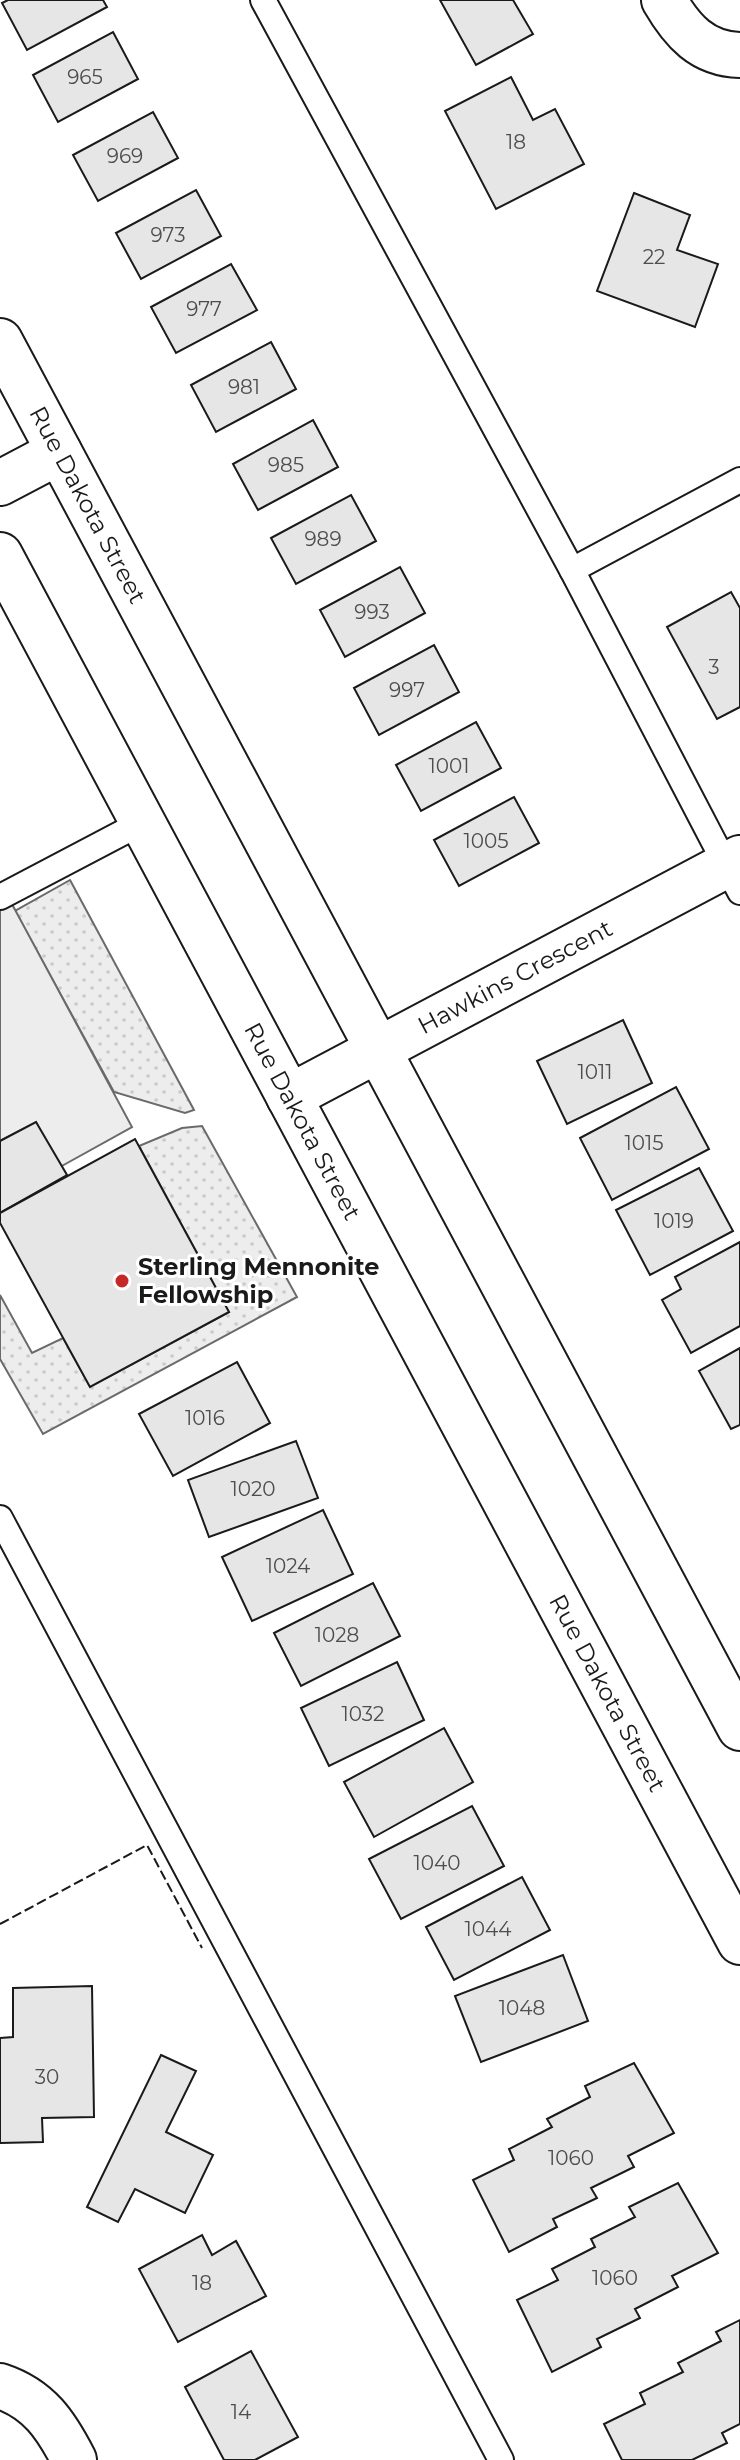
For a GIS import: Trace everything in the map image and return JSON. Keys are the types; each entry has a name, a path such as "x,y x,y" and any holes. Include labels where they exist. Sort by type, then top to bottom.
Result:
{"main road":[{"path":"664,0 677,23 695,42 723,54 740,55"},
{"name":"Rue Dakota Street","path":"0,341 740,1728"},
{"path":"0,483 59,452"},
{"name":"Rue Dakota Street","path":"0,555 740,1942"},
{"name":"Hawkins Crescent","path":"289,1097 735,872"},
{"path":"0,2386 13,2390 54,2421 74,2460"}],"lane":[{"path":"263,0 735,872"},
{"path":"572,570 740,480"},
{"path":"0,897 141,823"},
{"path":"0,1518 501,2460"}],"shaded area":[{"path":"70,880 194,1110 185,1113 114,1092 15,911"},
{"path":"6,893 132,1127 60,1167 36,1122 0,1141 0,897"},
{"path":"202,1126 297,1297 43,1434 0,1359 0,1295 32,1353 63,1338 90,1387 229,1312 139,1146 182,1128"}],"building":[{"path":"8,0 103,0 107,7 27,50 2,3"},
{"path":"440,0 513,0 533,34 476,65"},
{"path":"113,32 138,79 58,122 33,75"},
{"path":"511,77 533,120 555,109 584,164 496,209 445,111"},
{"path":"153,112 178,158 98,201 73,155"},
{"path":"196,190 221,236 141,279 116,233"},
{"path":"634,193 690,215 677,250 718,264 695,327 597,291"},
{"path":"231,264 257,310 176,353 151,307"},
{"path":"271,342 296,389 216,432 191,385"},
{"path":"313,420 338,467 258,510 233,464"},
{"path":"351,495 376,541 296,584 271,538"},
{"path":"400,567 425,613 345,657 320,610"},
{"path":"731,592 740,608 740,707 717,719 667,627"},
{"path":"434,645 459,692 379,735 354,688"},
{"path":"476,722 501,768 421,811 396,765"},
{"path":"514,797 539,843 459,886 434,840"},
{"path":"623,1020 652,1083 567,1124 537,1061"},
{"path":"676,1087 709,1149 612,1200 580,1138"},
{"path":"36,1122 67,1175 0,1213 0,1141"},
{"name":"Sterling Mennonite Fellowship","path":"135,1139 229,1312 90,1387 0,1223 0,1213"},
{"path":"699,1168 733,1231 650,1275 616,1210"},
{"path":"740,1242 740,1326 691,1353 662,1300 681,1289 675,1277"},
{"path":"740,1348 740,1425 731,1429 699,1371"},
{"path":"237,1362 270,1423 173,1476 139,1414"},
{"path":"296,1441 318,1498 209,1537 188,1480"},
{"path":"323,1510 353,1574 252,1621 222,1557"},
{"path":"373,1583 400,1636 301,1686 274,1633"},
{"path":"397,1662 424,1720 329,1766 301,1708"},
{"path":"444,1728 473,1782 374,1837 344,1782"},
{"path":"472,1806 504,1866 401,1919 369,1859"},
{"path":"522,1877 550,1930 454,1980 426,1927"},
{"path":"563,1955 588,2021 481,2062 455,1996"},
{"path":"92,1986 94,2117 42,2118 43,2142 0,2143 0,2038 13,2037 13,1988"},
{"path":"161,2055 196,2071 166,2132 213,2155 185,2213 135,2189 118,2222 87,2207"},
{"path":"634,2063 674,2133 628,2156 634,2167 591,2188 597,2198 553,2219 557,2227 509,2252 473,2180 514,2160 509,2149 552,2127 547,2119 590,2097 585,2086"},
{"path":"678,2183 718,2253 672,2276 678,2287 635,2309 640,2318 597,2339 601,2347 552,2372 517,2300 558,2280 552,2269 595,2247 591,2239 635,2217 629,2207"},
{"path":"202,2235 212,2255 236,2241 266,2296 178,2342 139,2269"},
{"path":"740,2320 740,2424 722,2433 727,2443 692,2460 622,2460 604,2424 645,2404 640,2393 683,2372 678,2363 721,2341 716,2332"},
{"path":"251,2351 298,2437 255,2460 224,2460 185,2387"}],"fence":[{"path":"0,1924 147,1845 202,1948"}],"place":[{"name":"Sterling Mennonite Fellowship","path":"122,1281"}]}
